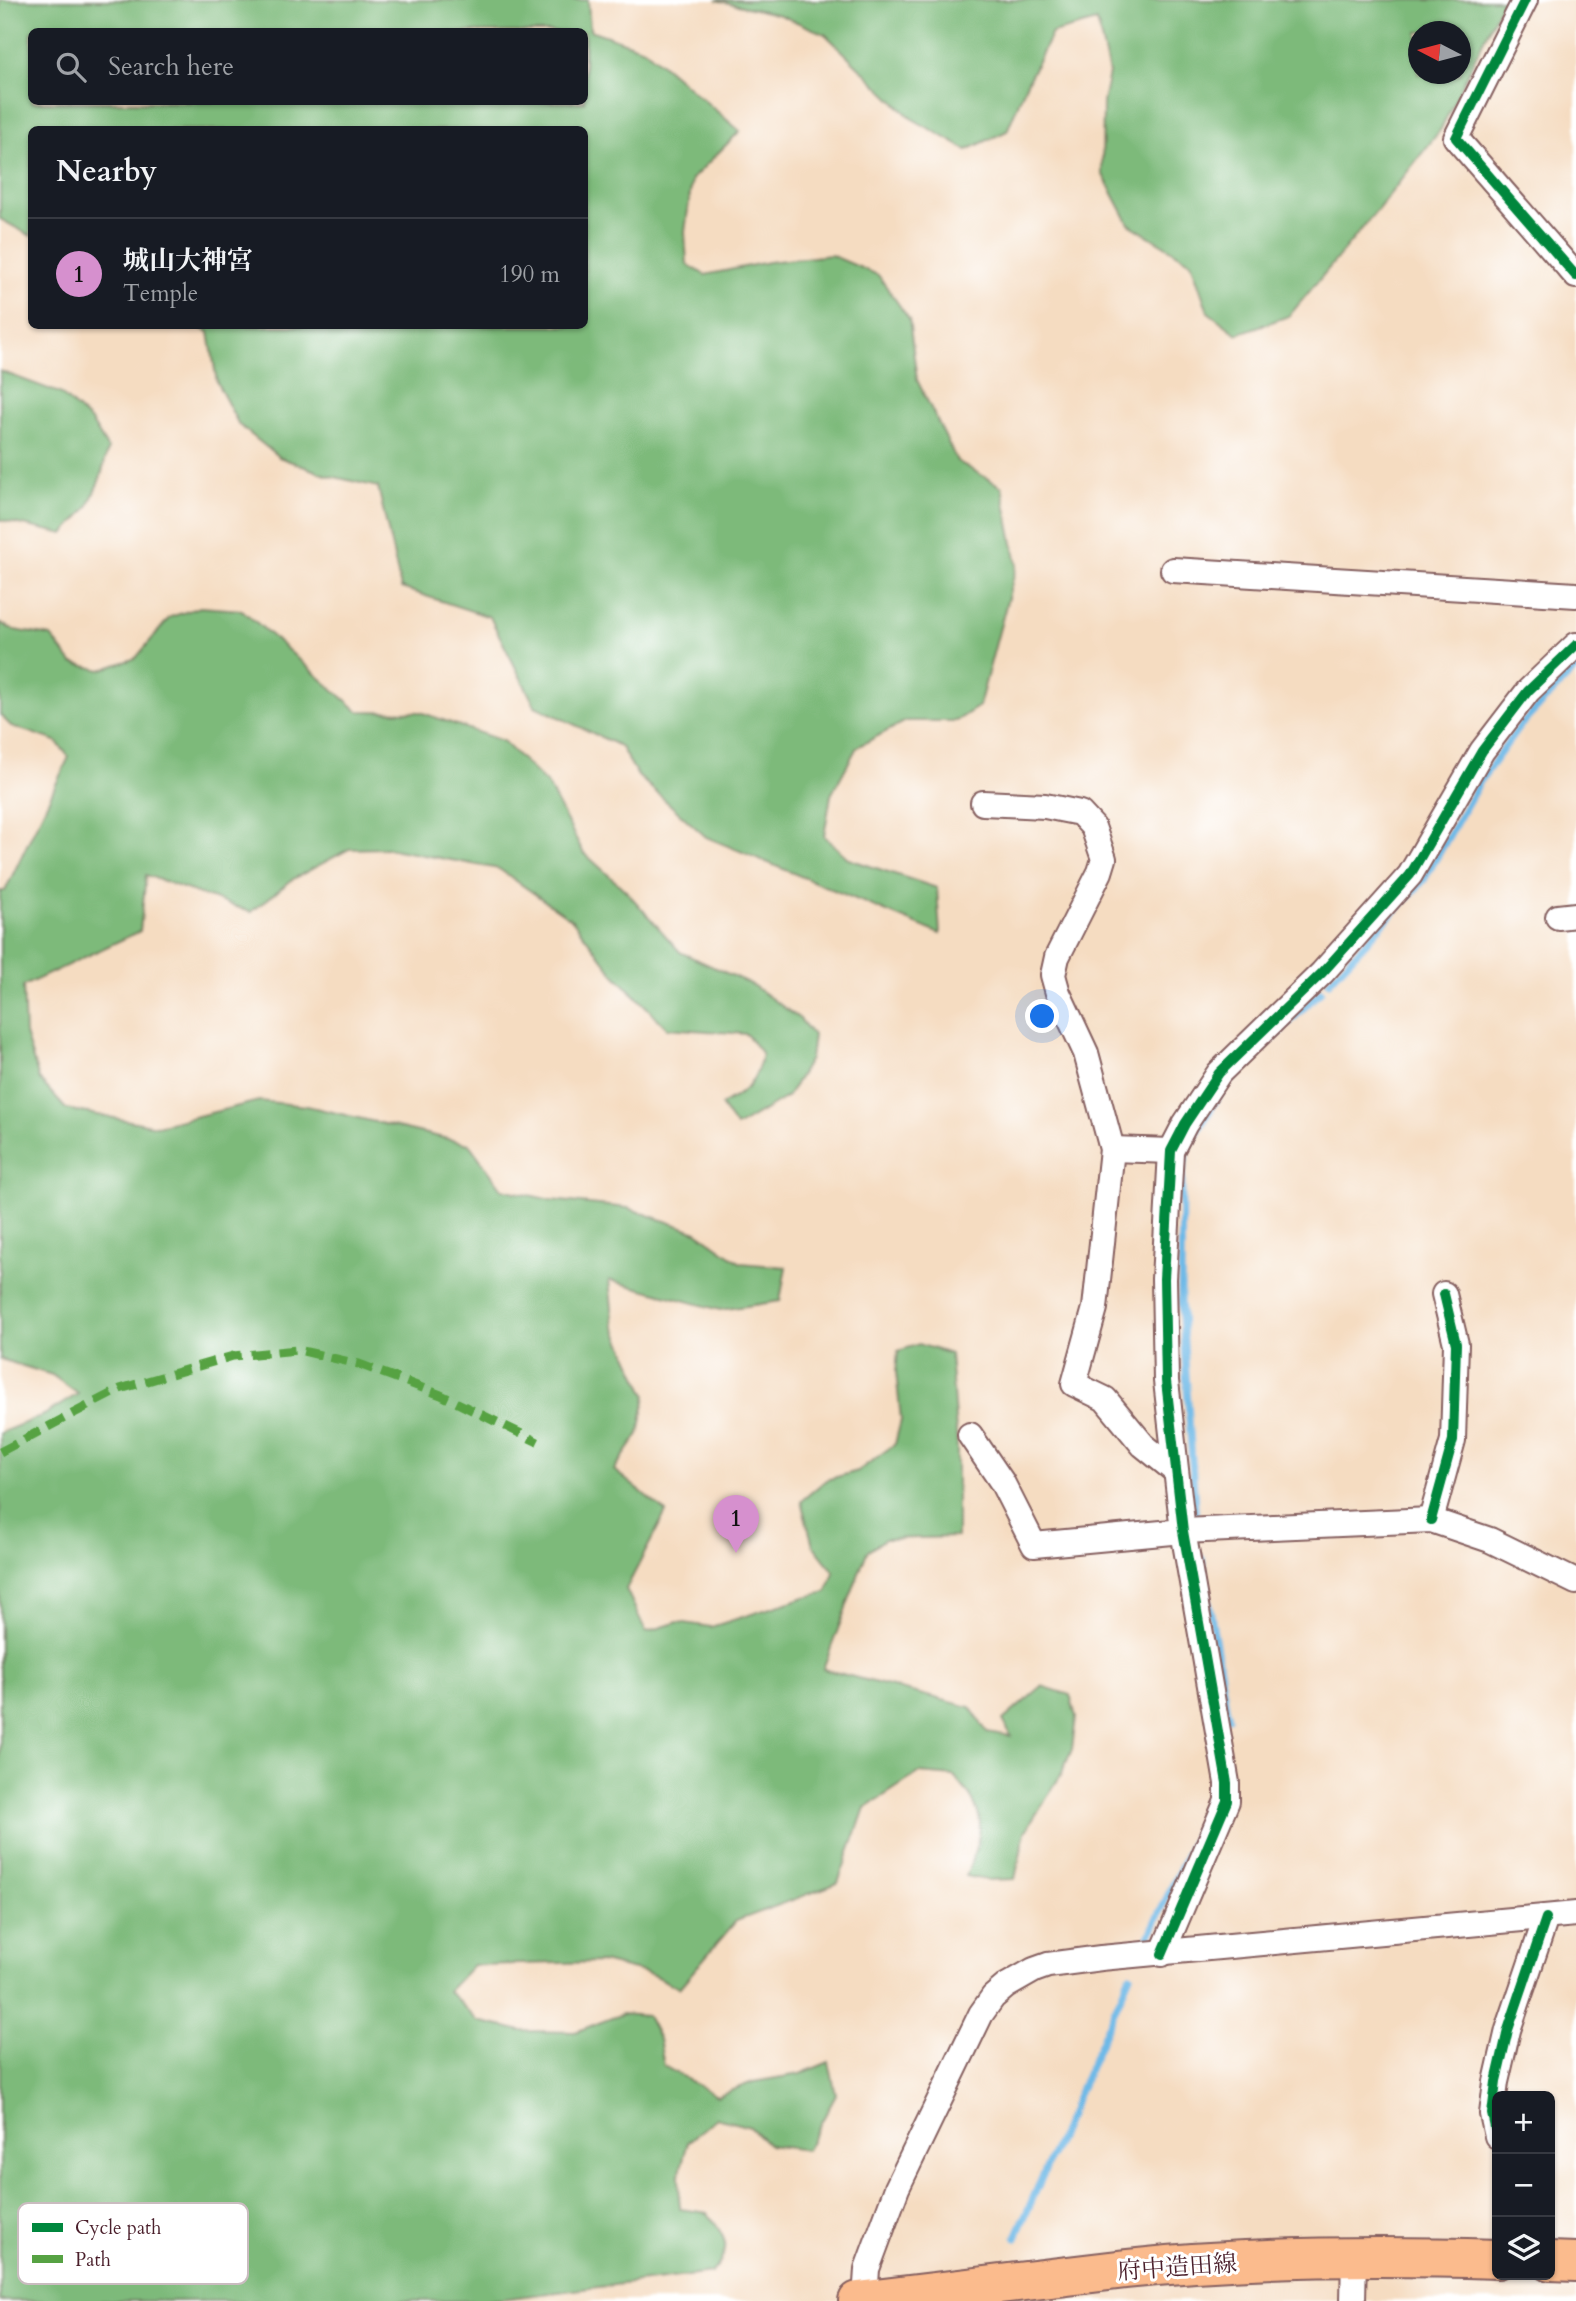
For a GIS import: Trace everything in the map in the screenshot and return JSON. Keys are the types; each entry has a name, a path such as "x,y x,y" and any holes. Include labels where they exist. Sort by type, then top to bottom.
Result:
{"main road":[{"name":"府中造田線","path":"858,2301 1012,2292 1187,2264 1354,2258 1492,2259"}],"street":[{"path":"1525,0 1456,138 1576,276"},
{"path":"1173,570 1576,595"},
{"path":"1162,1954 1227,1801 1227,1783 1174,1470 1166,1381 1164,1279 1171,1151 1185,1124 1219,1073 1322,973 1410,875 1482,751 1528,691 1576,645"},
{"path":"983,803 1045,806 1080,813 1093,827 1104,859 1100,872 1056,957 1053,975 1058,993 1086,1053 1112,1149 1095,1308 1074,1384 1105,1399 1143,1444 1174,1470"},
{"path":"1112,1149 1171,1151"},
{"path":"1431,1520 1454,1440 1456,1344 1444,1294"},
{"path":"970,1435 1002,1482 1034,1545 1183,1531 1431,1520 1490,1541 1576,1582"},
{"path":"865,2300 867,2269 897,2188 970,2035 993,1997 1021,1977 1048,1965 1101,1958 1576,1914"},
{"path":"1495,2091 1508,2030 1546,1918"},
{"path":"1353,2301 1354,2258"}],"green space":[{"path":"0,0 588,0 590,30 644,49 740,131 692,179 685,232 687,264 705,275 768,262 831,255 878,275 909,319 917,380 957,461 1002,487 1017,564 979,706 956,721 906,721 857,747 831,795 824,836 849,859 937,888 940,934 706,837 638,776 620,746 535,706 490,617 401,588 378,487 326,475 279,457 239,425 217,383 209,332 203,329 588,329 588,126 28,126 28,234 0,219"},
{"path":"716,0 1503,0 1471,67 1471,21 1408,21 1408,84 1463,84 1441,129 1289,316 1237,334 1208,312 1191,262 1129,224 1102,173 1103,102 1109,73 1097,21 1052,33 1007,131 967,150 911,118 825,34 780,15"},
{"path":"0,371 60,393 91,421 108,449 101,476 88,507 64,534 0,520"},
{"path":"200,607 242,610 358,711 420,712 503,741 548,785 583,852 626,891 680,952 751,984 800,1019 813,1035 810,1059 788,1096 736,1127 721,1105 749,1086 762,1054 746,1034 667,1028 615,975 572,920 499,869 386,848 349,849 293,879 251,912 146,875 140,931 23,986 25,1034 39,1079 66,1109 157,1126 259,1101 307,1106 469,1144 502,1189 551,1200 628,1208 697,1232 741,1263 786,1267 780,1301 720,1310 609,1280 614,1326 646,1395 639,1434 614,1470 666,1512 626,1589 646,1632 678,1622 711,1627 827,1592 834,1572 813,1545 801,1501 826,1480 858,1471 895,1444 901,1420 896,1372 898,1351 919,1344 950,1354 957,1444 957,1537 885,1539 867,1552 823,1669 970,1707 987,1732 1011,1736 1003,1720 1042,1686 1070,1695 1076,1717 1072,1749 1062,1773 1025,1832 1015,1879 987,1880 966,1876 979,1834 980,1823 973,1802 954,1776 919,1773 865,1808 838,1883 736,1921 679,1988 651,1974 602,1962 473,1965 448,1991 478,2021 522,2031 575,2032 622,2014 647,2016 659,2039 664,2066 717,2096 753,2082 800,2074 829,2062 836,2095 806,2150 769,2145 750,2127 716,2118 688,2142 679,2175 680,2209 708,2213 723,2237 723,2256 711,2273 485,2301 0,2301 0,1433 44,1415 78,1394 52,1375 0,1359 0,891 5,891 69,757 56,741 11,726 0,715 0,623 14,630 51,636 72,663 101,670 136,658 170,617"}],"waterway":[{"path":"1329,982 1424,880 1481,780 1520,726 1576,668"},
{"path":"1196,1520 1181,1299 1182,1177 1187,1150 1224,1087 1321,991"},
{"path":"1202,1559 1228,1718"},
{"path":"1147,1941 1209,1805"},
{"path":"1016,2237 1130,1975"}],"marked path":[{"path":"0,1452 120,1389 233,1356 298,1350 359,1364 441,1395 538,1442"}],"cycle path":[{"path":"1525,0 1456,138 1576,276"},
{"path":"1162,1954 1227,1801 1227,1783 1183,1531 1166,1381 1164,1279 1171,1151 1185,1124 1219,1073 1322,973 1410,875 1482,751 1528,691 1576,645"},
{"path":"1431,1520 1453,1440 1456,1344 1444,1294"},
{"path":"1495,2091 1508,2030 1546,1918"}],"place":[{"name":"城山大神宮","path":"736,1553"}]}
